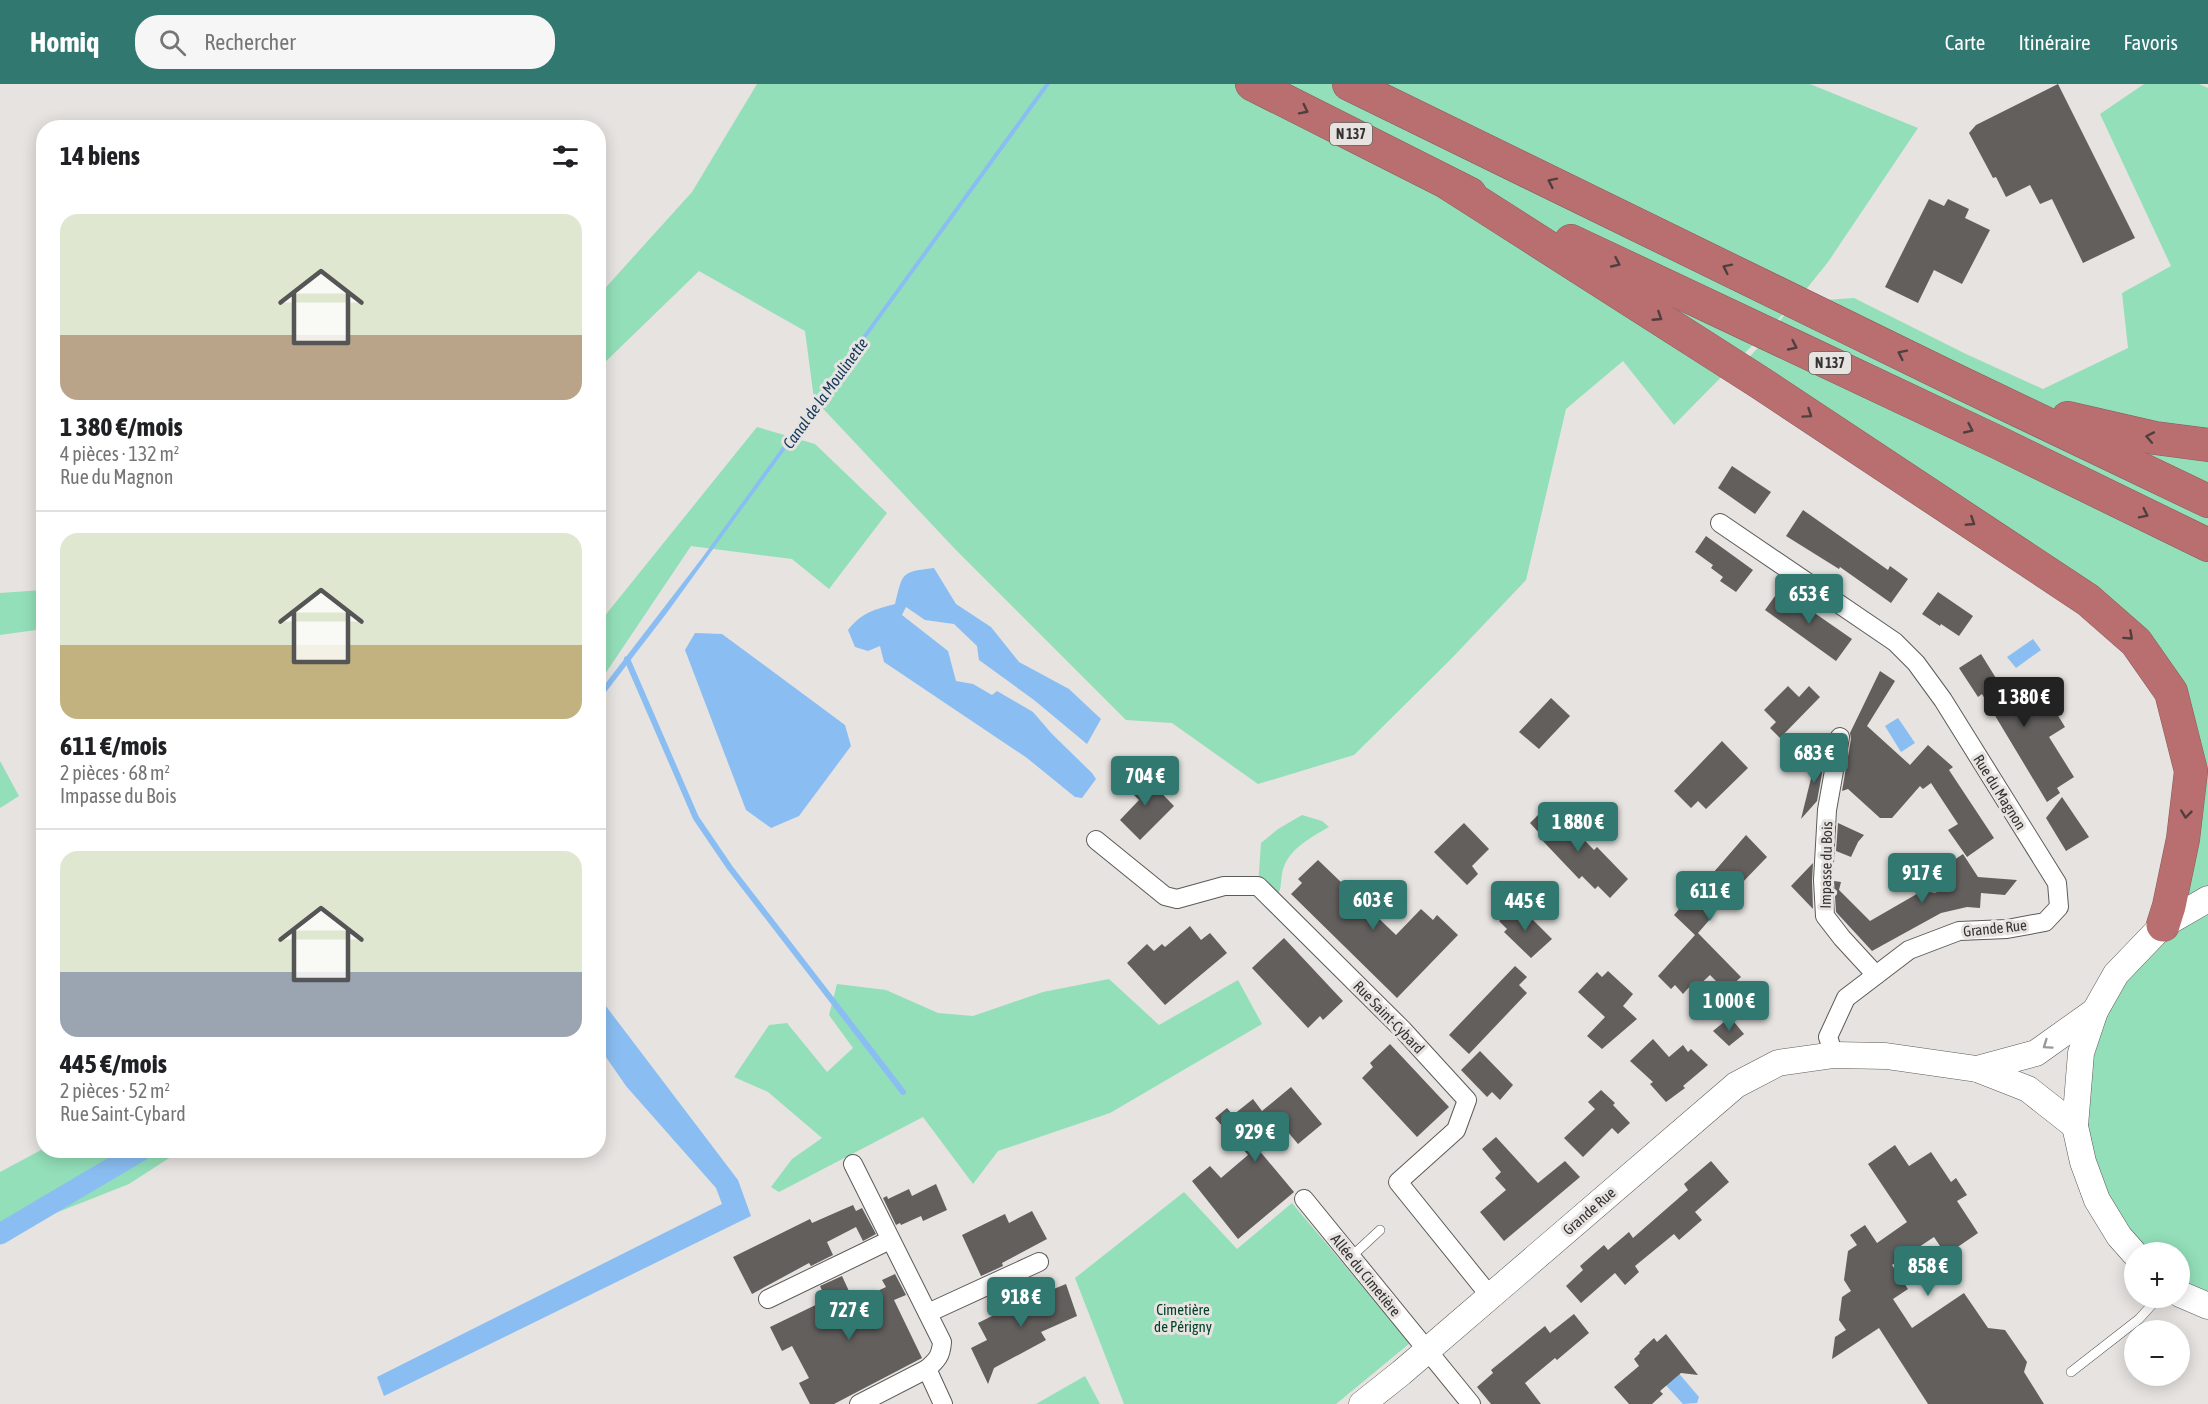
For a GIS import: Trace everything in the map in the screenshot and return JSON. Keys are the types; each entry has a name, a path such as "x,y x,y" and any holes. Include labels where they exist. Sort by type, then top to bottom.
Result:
{"highway":[{"name":"N 137","path":"1252,84 1449,184 1997,442 2208,546"},
{"name":"N 137","path":"1350,84 2208,501"},
{"name":"N 137","path":"1449,184 1759,382 2088,600 2136,642 2171,692 2191,771 2183,839 2163,925"},
{"path":"1955,380 2097,426 2155,438 2208,445"}],"street":[{"name":"Rue du Magnon","path":"1720,523 1895,642 1916,663 1943,700 2057,883 2059,907 2045,922"},
{"name":"Impasse du Bois","path":"1840,737 1827,810 1823,880 1825,916 1876,975"},
{"name":"Rue Saint-Cybard","path":"1096,840 1165,896 1177,899 1224,886 1258,886 1403,1030 1467,1100 1456,1130 1398,1182 1490,1296"},
{"path":"2124,1242 2097,1200 2083,1162 2075,1126 2081,1053 2095,1011 2116,974 2163,925 2208,899"},
{"name":"Grande Rue","path":"1834,1055 1828,1037 1846,998 1909,950 1959,931 2007,929 2045,922"},
{"name":"Grande Rue","path":"1977,1069 2036,1053 2095,1011"},
{"name":"Grande Rue","path":"1362,1404 1427,1351 1736,1084 1778,1063 1834,1055 1886,1056 1977,1069 2028,1089 2075,1126"},
{"path":"853,1164 942,1342 938,1360 927,1369 859,1404"},
{"name":"Allée du Cimetière","path":"1304,1199 1471,1404"},
{"path":"768,1299 890,1240"},
{"path":"928,1313 1040,1262"},
{"path":"2190,1298 2208,1306"},
{"path":"927,1369 944,1404"}],"lane":[{"path":"1352,1256 1380,1230"},
{"path":"2071,1372 2139,1319 2149,1308"}],"green space":[{"path":"757,84 1810,84 1918,128 1828,262 1796,302 1854,298 1966,354 2043,389 2128,348 2122,293 2171,266 2100,114 2144,84 2199,84 2208,88 2208,1305 2190,1297 2190,1242 2128,1242 2083,1162 2095,1011 2163,925 2191,771 2136,642 1738,369 1770,335 1790,307 1674,425 1623,361 1566,409 1526,580 1451,659 1354,755 1258,784 1172,723 1126,720 955,549 814,399 805,331 699,271 606,361 606,287 692,192"},
{"path":"757,427 815,444 887,513 829,589 792,559 691,546 606,673 606,614"},
{"path":"36,590 36,630 0,635 0,593"},
{"path":"0,761 19,796 0,808"},
{"path":"1302,815 1322,821 1329,827 1300,846 1288,858 1282,874 1280,891 1274,902 1258,886 1261,843 1278,829"},
{"path":"1109,979 1159,1025 1238,980 1262,1024 1110,1113 998,1151 973,1184 923,1117 779,1192 771,1187 792,1159 822,1138 768,1092 734,1077 769,1025 787,1023 827,1072 853,1048 829,1015 837,984 886,990 938,1013 973,1016 1043,992"},
{"path":"36,1153 36,1158 169,1158 129,1184 0,1235 0,1172"},
{"name":"Cimetière de Périgny","path":"1184,1192 1237,1249 1292,1203 1410,1343 1336,1404 1124,1404 1075,1278"},
{"path":"1085,1376 1100,1404 1036,1404"}],"water":[{"path":"1045,84 1050,84 666,614 606,692 606,683 702,558"},
{"path":"934,568 956,604 991,627 1019,662 1069,689 1101,719 1087,744 1034,700 979,660 977,646 954,624 925,620 906,607 902,615 948,651 956,681 973,684 992,695 997,691 1033,712 1092,773 1096,779 1082,798 1075,797 1027,758 884,662 880,646 868,651 855,647 848,630 858,619 869,612 895,604 902,580 909,573"},
{"path":"695,633 722,634 845,725 851,746 799,816 771,828 746,810 685,650"},
{"path":"2033,639 2041,650 2016,668 2007,657"},
{"path":"1898,718 1915,743 1901,752 1885,726"},
{"path":"606,1006 738,1180 751,1216 384,1396 377,1377 722,1204 716,1188 626,1086 606,1057"},
{"path":"128,1158 141,1158 0,1243 0,1234"},
{"path":"1676,1370 1699,1397 1697,1403 1683,1404 1663,1382"}],"building":[{"path":"2058,84 2135,238 2083,263 2052,199 2040,204 2030,185 2006,197 1969,133 1976,125"},
{"path":"1929,199 1944,206 1948,199 1969,209 1965,218 1990,230 1962,284 1934,270 1918,303 1885,287"},
{"path":"1732,466 1771,492 1755,514 1718,488"},
{"path":"1803,510 1888,570 1890,566 1908,579 1891,603 1840,567 1839,569 1786,536"},
{"path":"1706,536 1753,570 1736,592 1720,581 1723,577 1711,568 1713,565 1695,552"},
{"path":"1780,589 1852,639 1836,661 1765,610"},
{"path":"1938,592 1973,616 1959,636 1922,614"},
{"path":"1981,654 2012,704 2018,701 2020,705 2043,691 2065,727 2049,737 2074,777 2057,788 2060,793 2047,802 1982,694 1978,697 1959,668"},
{"path":"1880,671 1895,681 1867,726 1910,765 1928,745 1953,767 1949,770 1994,838 1967,857 1948,830 1958,824 1931,783 1923,789 1920,786 1892,818 1880,818 1848,789 1842,791 1851,739 1850,733"},
{"path":"1788,686 1799,697 1809,686 1820,697 1780,738 1770,728 1776,722 1764,710"},
{"path":"1551,698 1570,716 1539,749 1519,732"},
{"path":"1722,741 1748,768 1706,809 1698,801 1691,808 1674,791"},
{"path":"1817,754 1825,757 1817,801 1801,819"},
{"path":"1141,772 1174,806 1140,840 1120,820 1139,800 1126,787"},
{"path":"2062,797 2089,837 2066,851 2046,818"},
{"path":"1549,804 1594,850 1597,847 1628,879 1610,898 1598,886 1595,889 1582,876 1579,879 1540,838 1542,836 1530,823"},
{"path":"1464,823 1489,849 1472,866 1478,874 1467,885 1434,852"},
{"path":"1838,823 1864,835 1851,857 1836,851"},
{"path":"1746,835 1767,857 1711,915 1712,917 1698,933 1741,977 1726,991 1710,975 1696,988 1691,985 1683,994 1675,985 1671,989 1658,976 1695,935 1674,915"},
{"path":"1963,854 1978,877 2017,880 2005,895 1981,893 1980,908 1967,907 1941,913 1872,951 1836,912 1834,881 1841,882 1839,890 1870,921 1922,891 1937,893 1928,888 1950,876 1945,866"},
{"path":"1318,860 1396,935 1421,909 1433,920 1437,915 1458,935 1397,998 1291,894 1302,883 1298,879"},
{"path":"1813,863 1812,881 1813,909 1791,886"},
{"path":"1514,907 1522,915 1525,912 1552,939 1531,958 1504,932 1507,929 1499,921"},
{"path":"1190,926 1201,940 1210,933 1227,953 1165,1005 1127,963 1147,944 1154,951 1162,944 1165,947"},
{"path":"1284,938 1343,1001 1323,1020 1320,1016 1308,1028 1252,968"},
{"path":"1515,966 1527,977 1519,985 1527,993 1469,1054 1449,1035"},
{"path":"1608,971 1633,994 1623,1006 1637,1019 1602,1049 1587,1036 1605,1017 1578,992 1597,972 1602,977"},
{"path":"1730,1017 1744,1034 1729,1046 1713,1031"},
{"path":"1653,1039 1669,1057 1683,1045 1688,1052 1691,1049 1708,1065 1683,1086 1685,1088 1666,1102 1650,1084 1653,1082 1630,1061"},
{"path":"1390,1044 1449,1107 1417,1137 1362,1078 1373,1067 1370,1063"},
{"path":"1480,1051 1513,1085 1500,1100 1492,1092 1487,1097 1461,1070"},
{"path":"1291,1087 1322,1124 1298,1144 1277,1119 1253,1140 1294,1192 1238,1239 1192,1181 1210,1166 1221,1178 1248,1155 1215,1118 1227,1108 1233,1115 1253,1099 1262,1111"},
{"path":"1601,1090 1615,1103 1613,1105 1630,1123 1618,1134 1612,1128 1583,1157 1564,1138 1595,1109 1588,1102"},
{"path":"1496,1137 1538,1183 1565,1161 1580,1177 1504,1241 1480,1212 1506,1190 1495,1178 1501,1172 1482,1149"},
{"path":"1895,1145 1909,1166 1931,1152 1951,1182 1956,1178 1967,1195 1957,1201 1978,1233 1946,1255 1934,1237 1892,1265 1908,1289 1893,1299 1912,1328 1964,1293 1988,1328 2005,1330 2027,1362 2024,1372 2044,1404 1928,1404 1879,1328 1832,1359 1835,1337 1846,1330 1839,1320 1842,1297 1851,1291 1844,1280 1848,1251 1857,1245 1850,1235 1865,1225 1877,1243 1907,1222 1868,1164"},
{"path":"1711,1161 1729,1182 1695,1212 1702,1220 1679,1240 1674,1234 1635,1266 1639,1272 1625,1285 1615,1273 1581,1303 1566,1286 1583,1270 1580,1266 1604,1245 1608,1250 1629,1232 1633,1238 1688,1190 1684,1184"},
{"path":"936,1184 947,1210 923,1221 921,1216 896,1225 883,1198 887,1196 888,1199 909,1189 912,1196"},
{"path":"853,1205 856,1211 862,1208 876,1234 863,1241 856,1227 827,1242 833,1255 811,1266 809,1263 752,1294 733,1257 810,1219 812,1223"},
{"path":"1032,1211 1047,1239 1002,1263 1003,1266 981,1276 962,1235 1005,1214 1009,1223"},
{"path":"895,1274 906,1295 894,1300 922,1358 834,1404 810,1404 799,1383 809,1378 792,1346 782,1351 770,1327 826,1300 820,1286 842,1276 854,1302 886,1287 882,1280"},
{"path":"1066,1284 1077,1316 1041,1332 1046,1340 994,1368 988,1384 971,1348 987,1340 978,1323 1014,1305"},
{"path":"1574,1314 1589,1333 1525,1383 1541,1404 1491,1404 1477,1387 1493,1373 1491,1370 1545,1326 1550,1333"},
{"path":"1666,1334 1698,1375 1681,1373 1660,1391 1663,1394 1652,1404 1629,1404 1614,1387 1639,1366 1634,1359 1639,1352 1654,1338 1657,1342"}],"waterway":[{"path":"627,659 696,818 730,868 903,1092"},
{"name":"Canal de la Moulinette","path":"0,1234 128,1158"}]}
